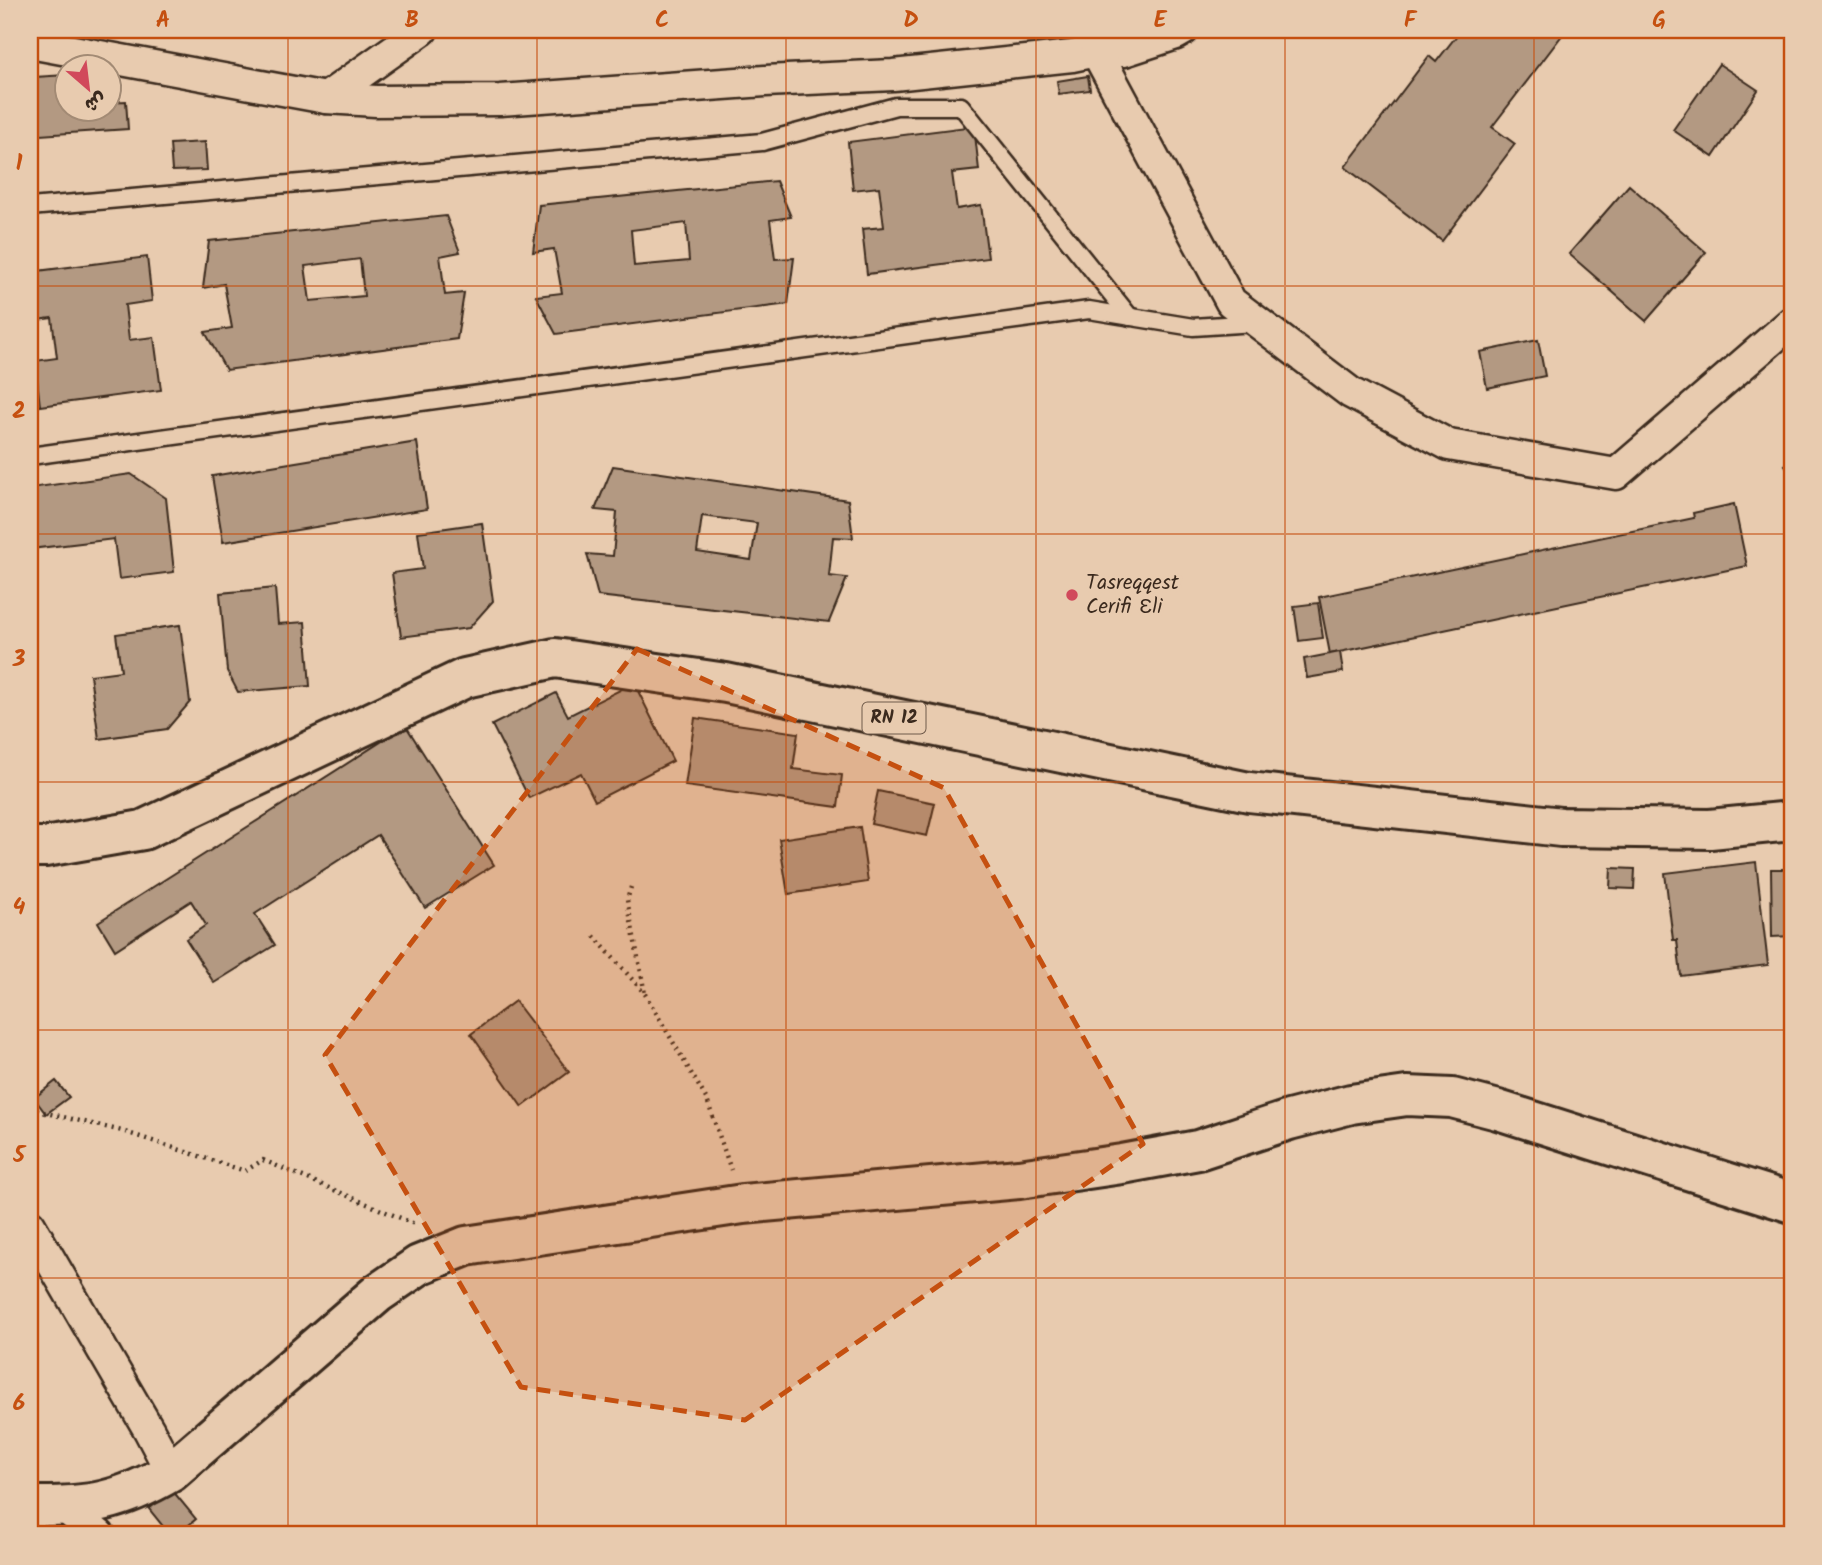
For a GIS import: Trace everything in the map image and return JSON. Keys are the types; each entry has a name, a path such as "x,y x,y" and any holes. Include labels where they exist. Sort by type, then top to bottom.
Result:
{"street":[{"path":"326,98 422,30"},
{"path":"30,43 326,98 500,100 765,81 893,75 1072,56 1096,51 1124,51 1183,30"},
{"path":"1096,51 1231,302 1351,393 1449,445 1616,474 1792,322"},
{"name":"RN 12","path":"30,847 45,847 143,830 465,678 555,658 726,683 1249,792 1561,827 1710,829 1792,821"},
{"path":"47,1506 108,1502 141,1490 171,1472 378,1293 419,1265 466,1247 508,1238 743,1203 1019,1179 1122,1164 1198,1150 1289,1120 1352,1104 1407,1096 1452,1098 1498,1110 1792,1203"},
{"path":"30,1225 171,1472"},
{"path":"47,1506 99,1535"}],"lane":[{"path":"30,207 762,142 896,106 961,106 1130,317"},
{"path":"30,456 1089,310 1193,327 1259,323"}],"path":[{"path":"631,887 627,900 645,994"},
{"path":"594,936 645,994 707,1100 743,1203"},
{"path":"30,1109 122,1131 245,1171 263,1160 466,1247"}],"highlighted area":[{"path":"637,649 944,788 1143,1144 745,1420 521,1387 325,1055"}],"building":[{"path":"1461,30 1566,30 1492,127 1515,144 1442,241 1345,167 1429,56 1436,62"},
{"path":"1719,64 1758,90 1713,157 1673,130"},
{"path":"52,76 52,122 122,122 122,101 126,101 128,129 40,135 35,77"},
{"path":"1088,76 1090,90 1059,94 1057,81"},
{"path":"974,126 979,170 952,173 957,209 981,205 988,258 867,274 862,229 884,227 879,187 853,190 848,142"},
{"path":"205,142 207,170 172,171 170,144"},
{"path":"776,181 791,217 770,220 775,259 794,258 788,304 556,334 536,296 562,293 554,249 533,252 539,205","holes":["686,223 689,261 634,266 631,230"]},
{"path":"1629,185 1706,252 1646,321 1569,254"},
{"path":"446,216 460,252 440,256 445,295 464,293 457,339 226,370 205,332 232,328 224,284 203,288 209,241","holes":["360,259 364,296 310,301 305,266"]},
{"path":"147,257 152,301 125,305 129,340 154,337 161,390 40,406 35,361 57,358 52,318 30,321 30,272"},
{"path":"1538,340 1545,376 1487,388 1480,352"},
{"path":"417,442 427,509 223,542 212,476"},
{"path":"1792,460 1792,474 1785,465"},
{"path":"613,466 848,500 853,538 833,537 829,576 847,578 829,622 598,596 587,554 613,556 617,512 595,510","holes":["702,516 757,523 751,560 697,552"]},
{"path":"131,474 166,498 174,572 119,579 114,539 30,549 30,488"},
{"path":"1734,504 1747,566 1330,654 1319,597 1694,518 1693,513"},
{"path":"482,523 493,601 469,628 401,637 392,573 423,569 418,532"},
{"path":"275,588 278,624 305,622 310,686 238,692 227,671 220,593"},
{"path":"1318,603 1323,638 1299,641 1294,606"},
{"path":"180,625 190,702 167,729 99,739 90,675 121,671 116,634"},
{"path":"1340,652 1343,672 1307,678 1304,659"},
{"path":"634,683 673,761 595,801 581,773 529,798 492,725 556,693 568,716"},
{"path":"695,718 798,733 793,769 842,775 838,807 685,786"},
{"path":"406,726 494,865 425,908 378,835 255,914 275,945 214,983 186,939 206,925 191,901 115,950 98,922"},
{"path":"878,791 935,803 927,836 871,824"},
{"path":"860,827 868,882 788,894 779,839"},
{"path":"1756,862 1768,965 1681,976 1677,940 1673,940 1665,873"},
{"path":"1611,868 1635,869 1634,889 1610,888"},
{"path":"1771,869 1792,869 1792,936 1772,937"},
{"path":"515,1001 569,1072 522,1107 471,1034"},
{"path":"56,1081 69,1097 46,1114 34,1098"},
{"path":"172,1490 196,1519 177,1535 170,1535 149,1509"}],"place":[{"name":"Tasreqqest Cerifi Ɛli","path":"1072,595"}]}
